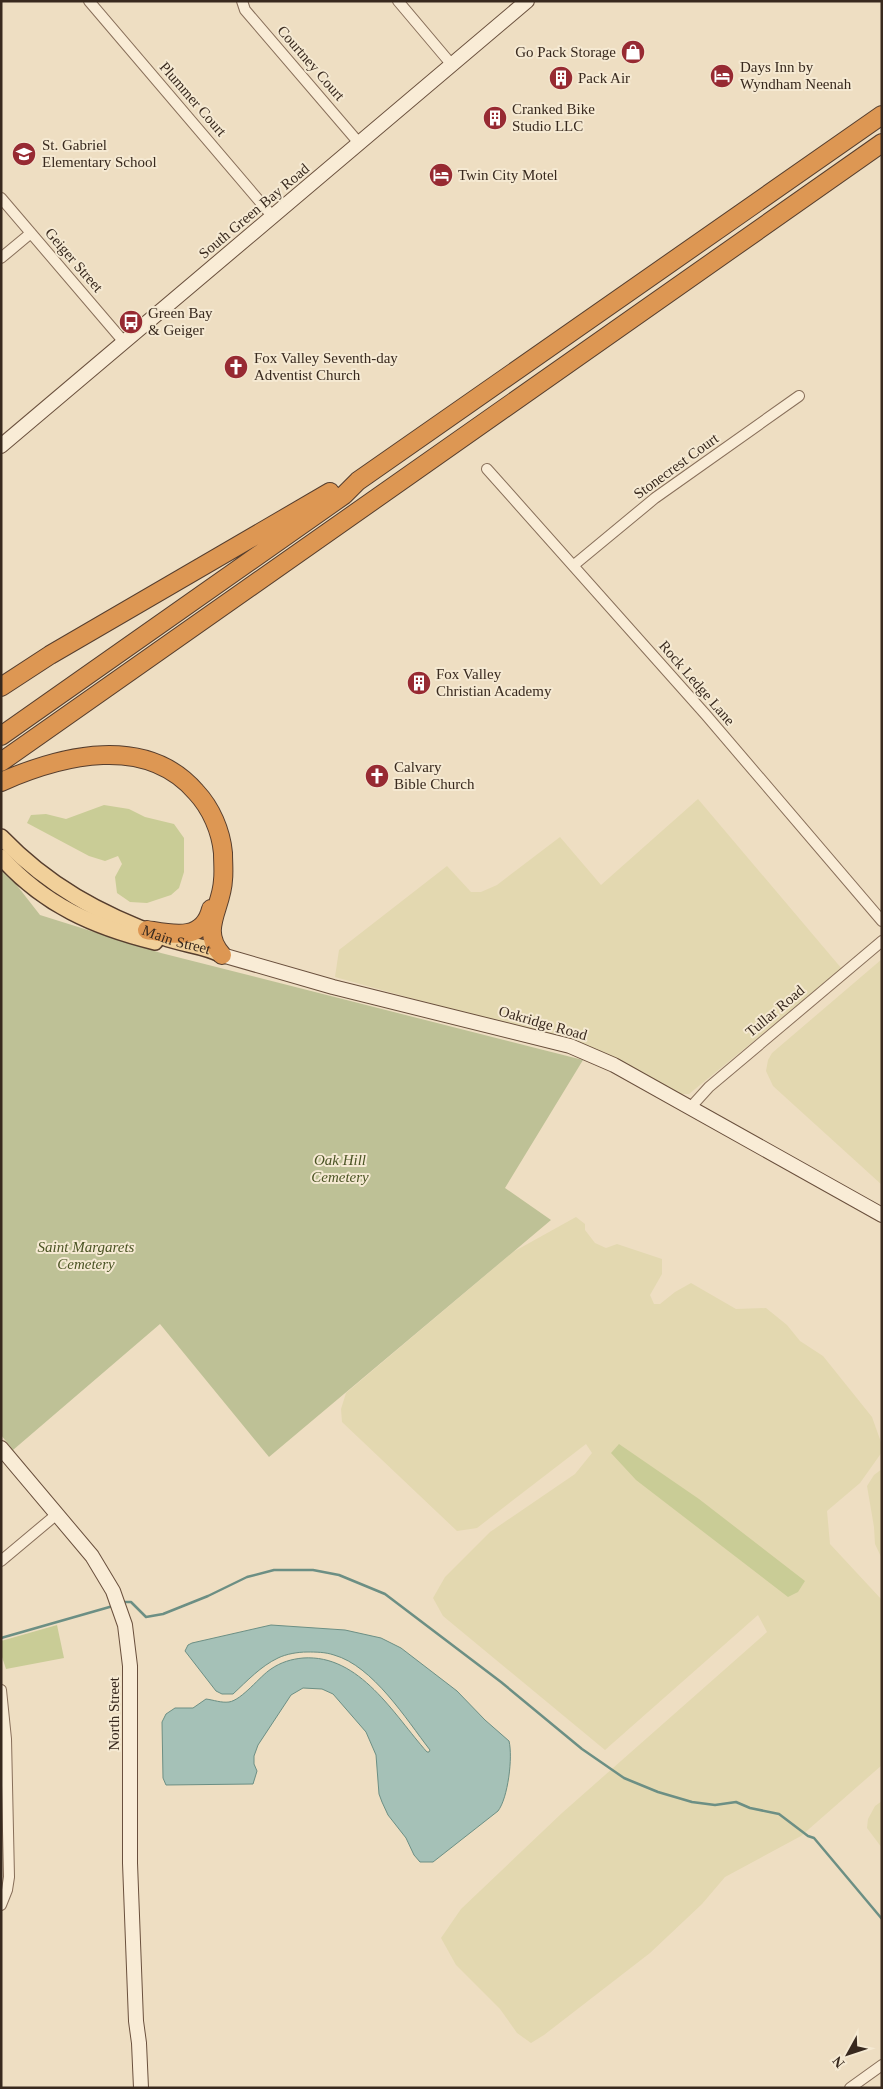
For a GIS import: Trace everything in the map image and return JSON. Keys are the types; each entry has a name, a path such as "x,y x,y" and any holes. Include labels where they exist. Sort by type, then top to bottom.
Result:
{"highway":[{"path":"1,736 344,494 358,481 882,115"},
{"path":"1,762 882,143"},
{"path":"1,687 26,670 338,487 358,481"},
{"path":"1,681 13,673 26,670"},
{"path":"1,782 44,766 81,756 126,756 152,762 180,776 207,806 220,836 223,851 223,881 211,936 216,949 222,955"},
{"path":"147,930 182,935 200,928 210,914 219,880 223,873"}],"main road":[{"name":"Main Street","path":"1,837 21,857 73,897 111,916 165,938 212,950 222,955"},
{"name":"Main Street","path":"1,858 41,893 95,925 118,933 210,956 222,955"}],"street":[{"name":"Plummer Court","path":"89,1 273,217"},
{"name":"Courtney Court","path":"242,1 245,10 359,144"},
{"path":"398,1 452,65"},
{"name":"South Green Bay Road","path":"1,446 527,1"},
{"name":"Geiger Street","path":"1,198 124,342"},
{"path":"1,258 31,233"},
{"name":"Stonecrest Court","path":"574,565 655,498 799,396"},
{"name":"Rock Ledge Lane","path":"487,469 574,565 882,920"},
{"name":"Tullar Road","path":"690,1108 709,1087 882,941"},
{"name":"Oakridge Road","path":"222,955 333,987 570,1046 614,1065 882,1215"},
{"name":"North Street","path":"1,1448 92,1556 103,1572 120,1608 129,1646 130,1863 136,2021 141,2088"},
{"path":"1,1561 57,1514"},
{"path":"1,1690 5,1724 4,1796 9,1877 7,1890 1,1905"},
{"name":"North Street","path":"133,2088 133,2044 136,2021"},
{"path":"850,2088 882,2065"}],"shaded area":[{"path":"698,799 842,969 689,1094 680,1094 578,1041 468,1014 335,977 339,950 447,866 471,892 481,892 497,885 560,837 601,885"},
{"path":"882,959 882,1185 773,1086 766,1071 768,1060 772,1053"},
{"path":"576,1217 585,1224 585,1230 595,1243 606,1248 617,1244 662,1259 662,1274 650,1295 654,1304 660,1304 675,1292 691,1283 736,1309 766,1308 787,1325 800,1341 823,1356 872,1417 882,1445 882,1452 860,1483 827,1511 830,1544 882,1600 882,1765 801,1836 725,1877 702,1904 650,1953 531,2043 517,2033 500,2009 456,1965 441,1938 461,1909 562,1813 767,1632 758,1615 605,1750 443,1616 433,1598 445,1577 490,1532 575,1474 592,1453 586,1444 477,1528 457,1531 342,1422 341,1409 346,1393 513,1252"},
{"path":"882,1469 882,1559 875,1544 867,1486 874,1475"},
{"path":"882,1801 882,1848 867,1828 868,1819 875,1806"}],"green space":[{"path":"104,805 129,809 145,817 174,824 184,838 184,872 179,888 171,895 147,903 130,902 117,893 115,877 122,864 118,856 105,861 89,856 27,823 31,815 46,814 66,819"},
{"name":"Oak Hill Cemetery","path":"1,865 40,915 161,953 583,1060 505,1188 551,1220 269,1457 160,1324 13,1450 1,1435"},
{"path":"619,1444 699,1499 805,1581 798,1592 788,1597 636,1480 611,1453"},
{"path":"57,1625 64,1658 6,1669 1,1654 1,1641"}],"water":[{"path":"271,1625 345,1630 381,1638 401,1648 457,1691 509,1741 509,1777 502,1805 498,1811 433,1862 420,1862 414,1855 406,1838 388,1815 382,1802 379,1794 376,1755 366,1732 333,1694 322,1689 303,1688 291,1695 258,1745 254,1756 254,1764 257,1771 253,1784 166,1785 163,1778 162,1722 166,1714 175,1708 193,1708 206,1699 223,1702 234,1700 245,1693 271,1669 299,1658 323,1659 342,1666 359,1676 388,1705 427,1752 429,1752 430,1750 388,1695 362,1670 334,1655 307,1652 285,1655 260,1669 233,1694 222,1694 216,1691 185,1651 188,1645 192,1643"}],"waterway":[{"path":"125,1602 131,1602 146,1617 163,1614 208,1596 247,1577 274,1570 313,1570 339,1575 385,1594 501,1682 582,1749 624,1778 658,1792 692,1802 715,1805 736,1802 750,1808 779,1814 808,1836 814,1838 882,1919"},
{"path":"1,1638 113,1606"}],"place":[{"name":"Go Pack Storage","path":"633,52"},
{"name":"Days Inn by Wyndham Neenah","path":"722,76"},
{"name":"Pack Air","path":"561,78"},
{"name":"Cranked Bike Studio LLC","path":"495,118"},
{"name":"St. Gabriel Elementary School","path":"24,154"},
{"name":"Twin City Motel","path":"441,175"},
{"name":"Green Bay & Geiger","path":"131,322"},
{"name":"Fox Valley Seventh-day Adventist Church","path":"236,367"},
{"name":"Fox Valley Christian Academy","path":"419,683"},
{"name":"Calvary Bible Church","path":"377,776"}],"park label":[{"name":"Saint Margarets Cemetery","path":"86,1256"}]}
